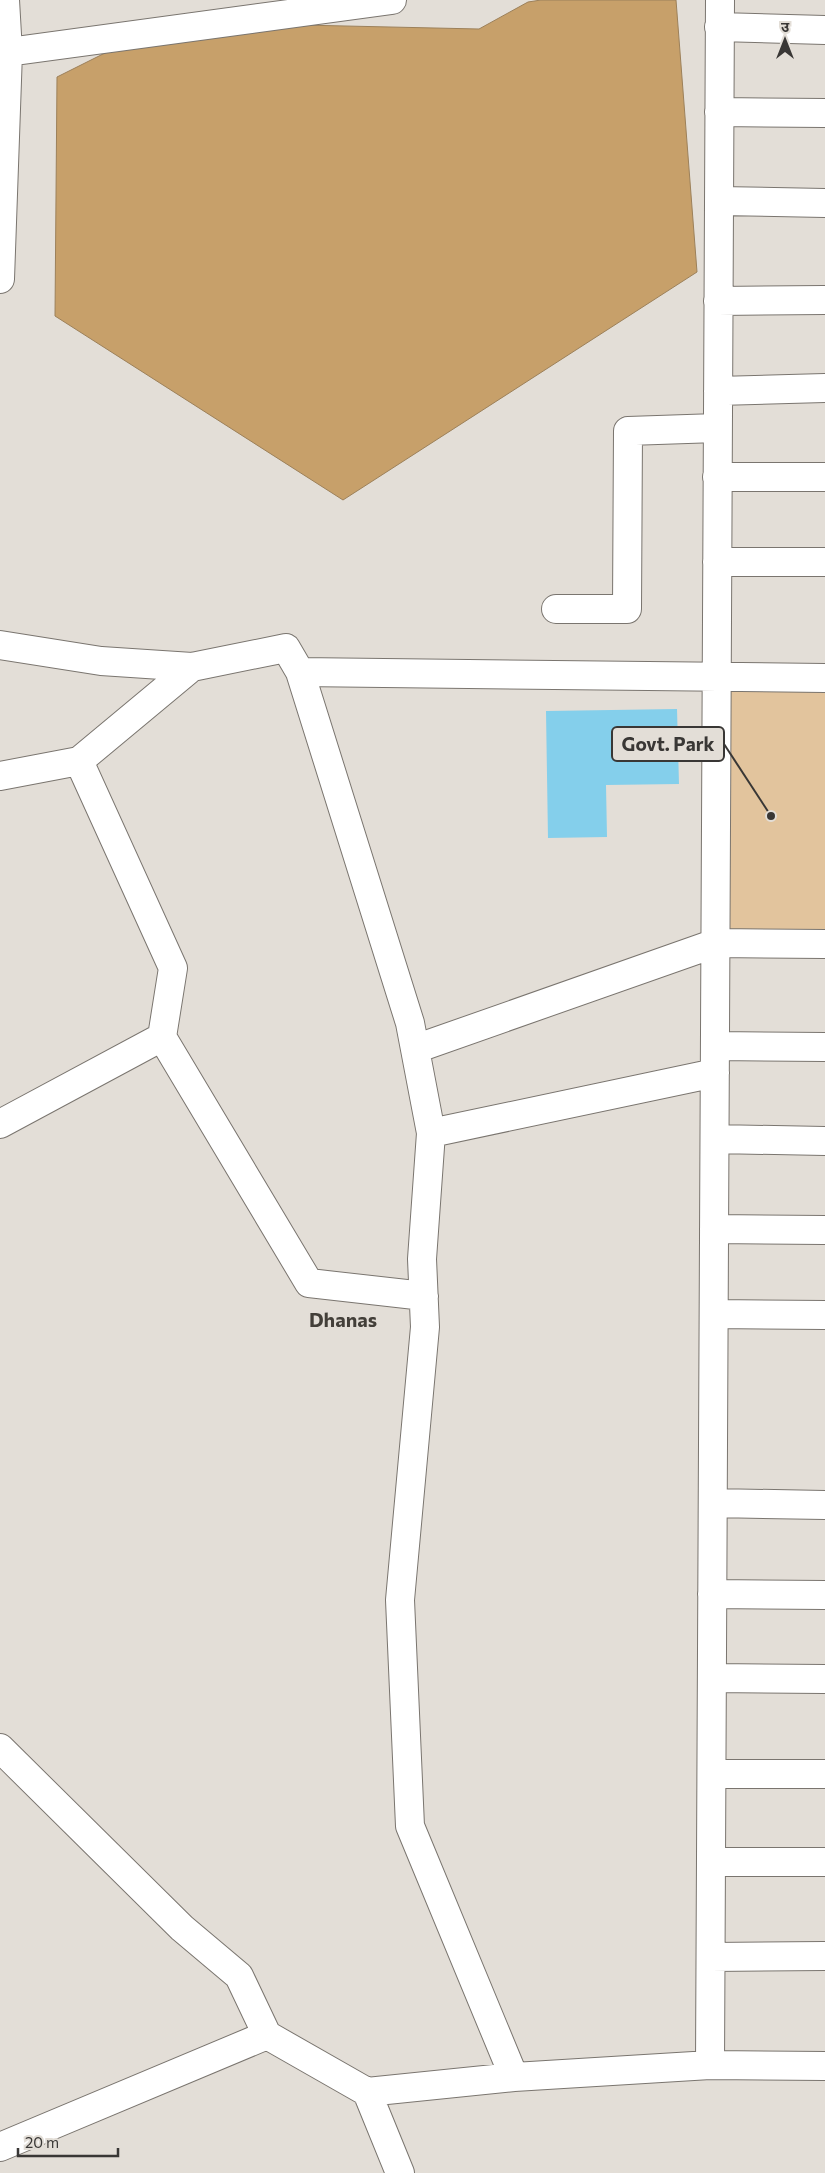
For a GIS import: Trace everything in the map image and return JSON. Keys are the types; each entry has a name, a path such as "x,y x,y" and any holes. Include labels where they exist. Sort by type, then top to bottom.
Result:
{"street":[{"path":"0,279 8,52 5,0"},
{"path":"8,52 392,0"},
{"path":"710,2065 720,0"},
{"path":"719,27 825,30"},
{"path":"719,112 825,113"},
{"path":"719,201 825,203"},
{"path":"718,301 825,300"},
{"path":"718,391 825,388"},
{"path":"556,609 627,609 628,431 718,428"},
{"path":"718,477 825,477"},
{"path":"717,562 825,562"},
{"path":"0,645 101,661 192,667 286,648 300,672 410,1023 431,1133 422,1259 424,1327 400,1600 410,1826 514,2077"},
{"path":"0,776 79,762 192,667"},
{"path":"300,672 825,678"},
{"path":"79,762 174,968 162,1037 309,1283 424,1296"},
{"path":"415,1050 716,942 825,944"},
{"path":"0,1124 162,1037"},
{"path":"715,1046 825,1047"},
{"path":"431,1133 715,1073"},
{"path":"715,1139 825,1141"},
{"path":"714,1229 825,1230"},
{"path":"714,1314 825,1315"},
{"path":"713,1503 825,1505"},
{"path":"712,1594 825,1595"},
{"path":"712,1678 825,1679"},
{"path":"0,1748 182,1928 239,1976 267,2035 367,2092 514,2077 710,2065 825,2066"},
{"path":"712,1774 825,1774"},
{"path":"711,1862 825,1862"},
{"path":"711,1957 825,1956"},
{"path":"0,2148 267,2035"},
{"path":"367,2092 400,2173"}],"shaded area":[{"path":"541,0 676,0 697,272 343,500 55,316 57,77 167,22 479,29 528,2"},
{"path":"716,689 825,689 825,944 716,943"}],"building":[{"path":"677,709 679,784 606,785 607,837 548,838 546,711"}],"place":[{"name":"Govt. Park","path":"771,816"}],"district":[{"name":"Dhanas","path":"343,1320"}]}
